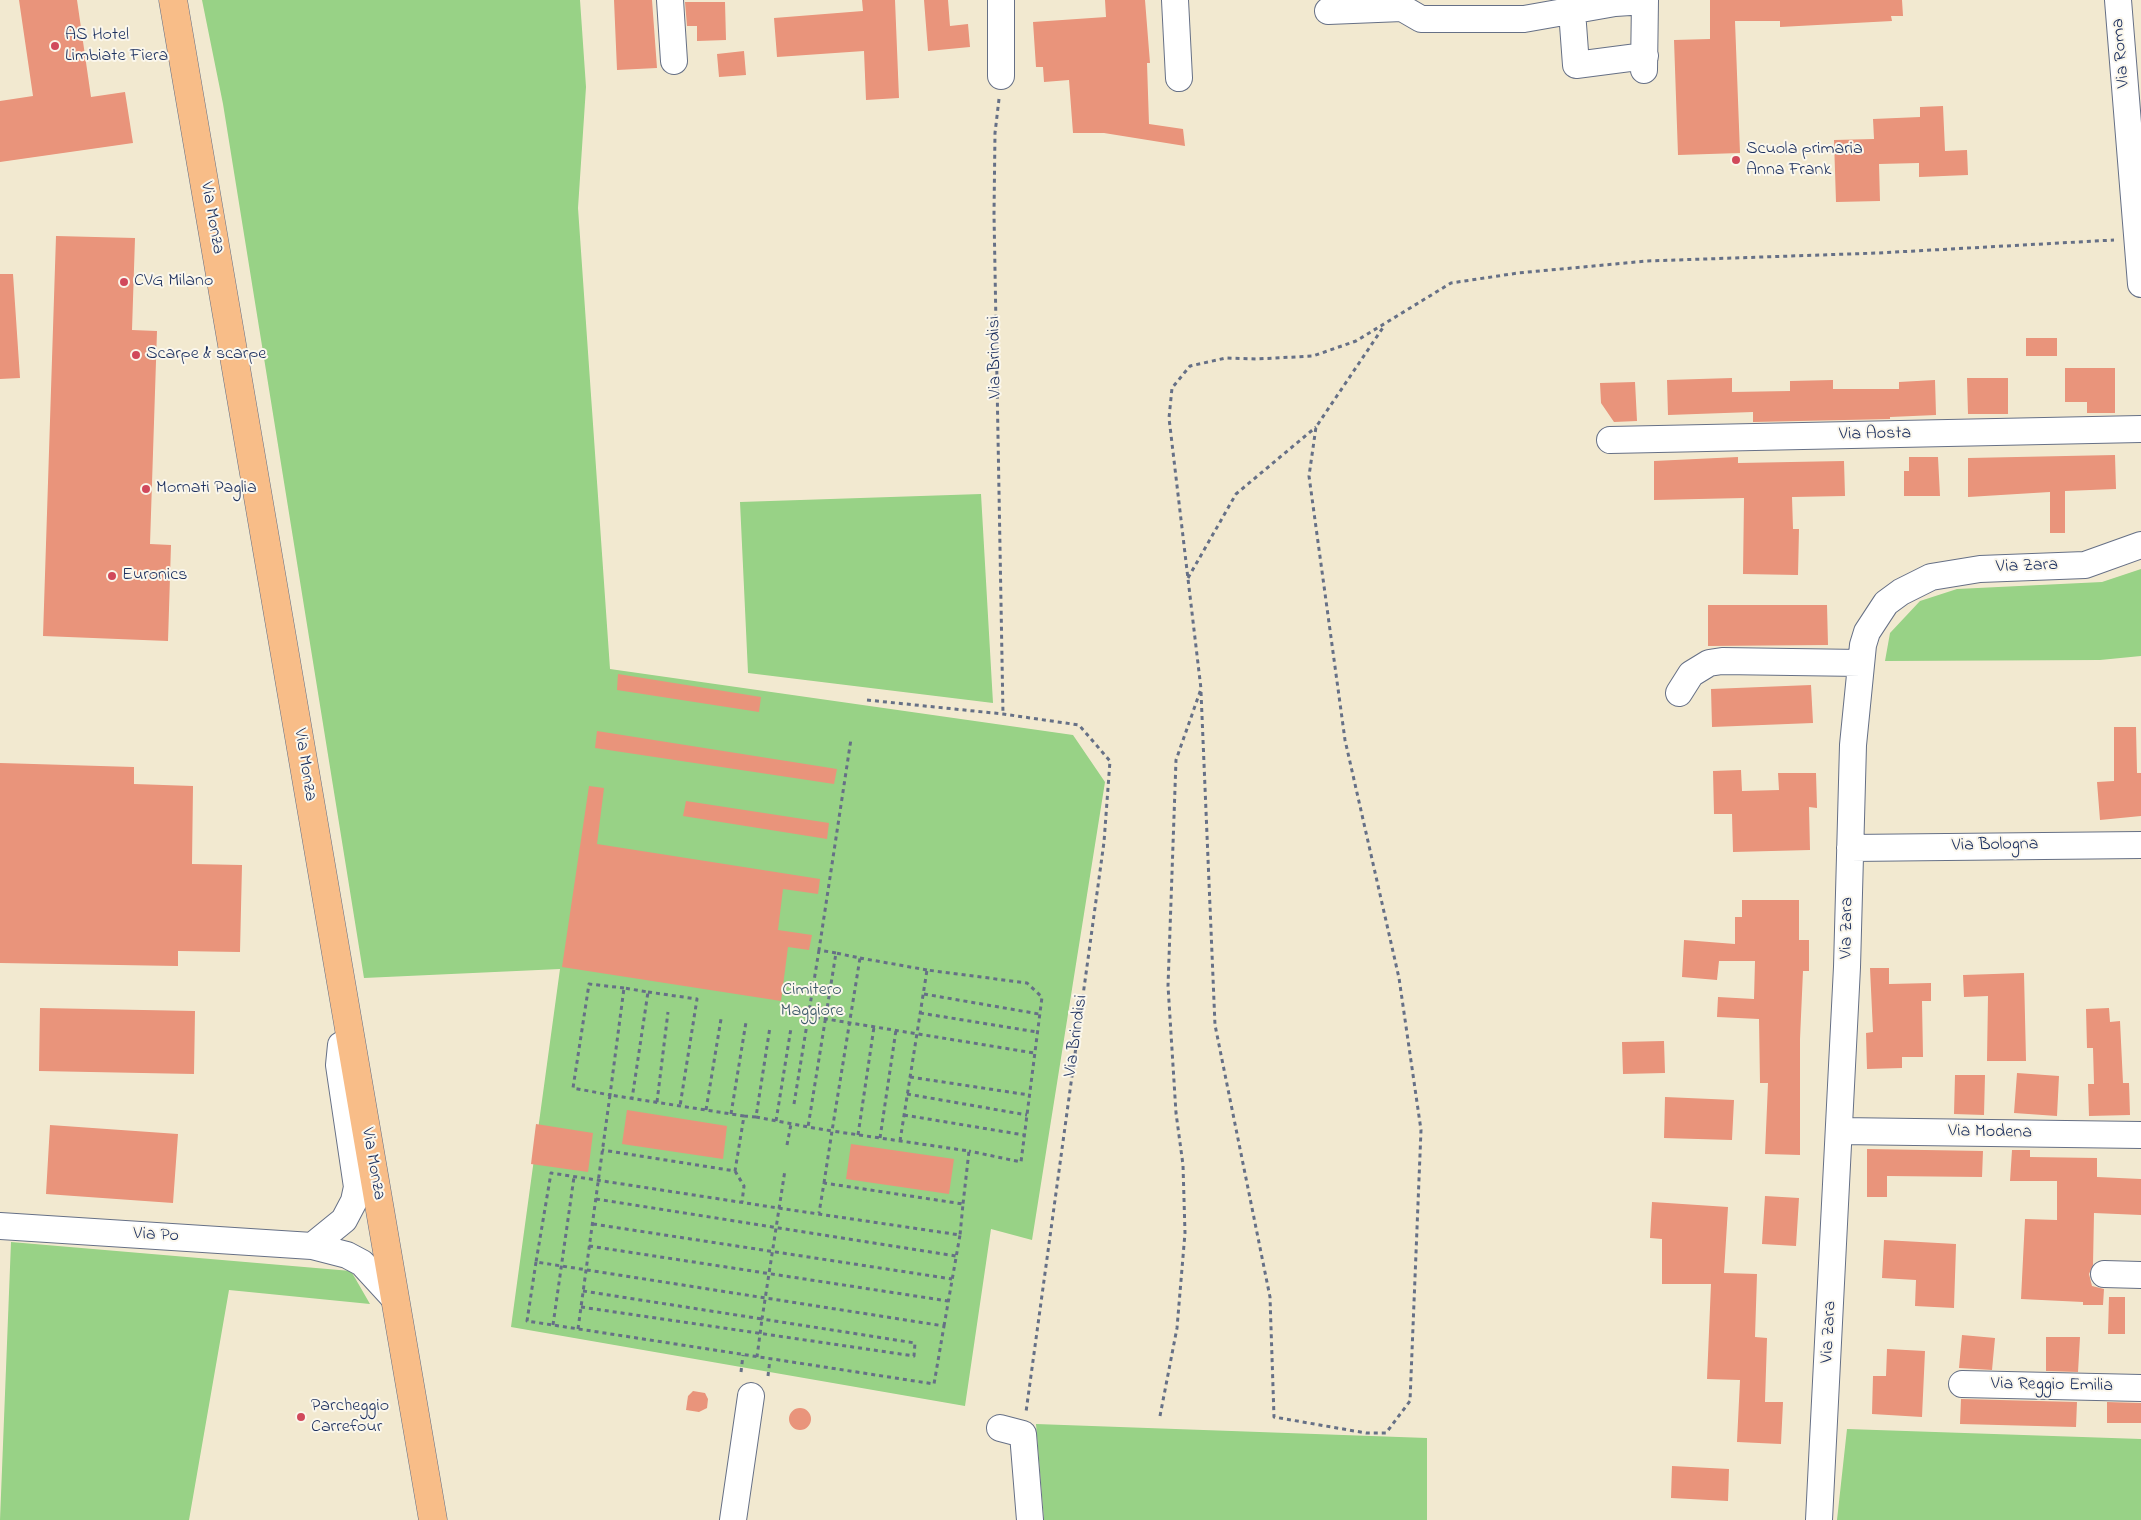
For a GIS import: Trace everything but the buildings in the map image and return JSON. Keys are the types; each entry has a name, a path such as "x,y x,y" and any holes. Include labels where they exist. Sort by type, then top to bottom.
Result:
{"main road":[{"name":"Via Monza","path":"173,2 247,420 350,1040 433,1520"}],"street":[{"path":"670,0 674,61"},
{"path":"1002,0 1002,76"},
{"path":"1175,0 1180,78"},
{"path":"1328,11 1402,8 1421,18 1524,18 1645,0 1644,63 1576,65 1572,11"},
{"name":"Via Roma","path":"2118,0 2141,284"},
{"name":"Via Aosta","path":"1610,440 2141,429"},
{"name":"Via Zara","path":"1819,1520 1840,1131 1853,745 1861,663 1867,632 1886,603 1901,592 1931,577 1980,569 2085,565 2139,544"},
{"path":"1679,692 1691,674 1709,663 1722,661 1861,663"},
{"name":"Via Bologna","path":"1850,848 2141,845"},
{"path":"312,1246 344,1220 354,1201 357,1187 339,1065 341,1045 350,1040"},
{"name":"Via Modena","path":"1840,1131 2141,1135"},
{"name":"Via Po","path":"0,1226 312,1246 347,1255 362,1263 395,1299"},
{"path":"2104,1274 2141,1276"},
{"name":"Via Reggio Emilia","path":"1962,1384 2141,1388"},
{"path":"733,1520 751,1396"},
{"path":"1011,1431 1030,1520"}],"path":[{"name":"Via Brindisi","path":"1002,76 995,133 994,214 1002,714"},
{"path":"1316,427 1310,476 1345,740 1399,978 1420,1130 1410,1401 1386,1433 1366,1432 1274,1417 1270,1297 1215,1025 1201,689 1169,418 1172,388 1190,366 1226,358 1256,359 1312,356 1356,341 1450,283 1518,273 1647,261 1878,254 2137,239"},
{"path":"1188,579 1236,494 1316,427 1386,323"},
{"path":"1160,1416 1177,1328 1185,1233 1183,1165 1176,1113 1168,986 1176,760 1201,689"},
{"name":"Via Brindisi","path":"867,700 1002,714 1079,725 1110,761 1104,842 1011,1431"},
{"path":"794,1104 851,739"},
{"path":"680,1106 697,999 589,984 573,1088 610,1095 832,1131 969,1151 1021,1162 1042,997 1027,983 927,970 818,950"},
{"path":"808,1127 836,953"},
{"path":"819,1214 860,958"},
{"path":"900,1141 927,970"},
{"path":"578,1329 624,988"},
{"path":"632,1098 648,992"},
{"path":"924,994 1039,1014"},
{"path":"657,1102 668,1012"},
{"path":"920,1013 1037,1032"},
{"path":"808,1016 1034,1052"},
{"path":"706,1110 721,1019"},
{"path":"731,1114 746,1022"},
{"path":"756,1118 770,1027"},
{"path":"858,1135 874,1027"},
{"path":"776,1121 791,1028"},
{"path":"880,1138 896,1030"},
{"path":"910,1077 1029,1094"},
{"path":"908,1094 1027,1115"},
{"path":"904,1115 1024,1135"},
{"path":"742,1202 744,1186 734,1171 744,1116"},
{"path":"787,1145 791,1124"},
{"path":"602,1150 734,1171"},
{"path":"960,1235 551,1173 527,1321 934,1384 960,1235 969,1151"},
{"path":"757,1357 785,1170"},
{"path":"553,1325 574,1177"},
{"path":"824,1183 963,1204"},
{"path":"596,1199 956,1256"},
{"path":"592,1224 952,1279"},
{"path":"589,1246 948,1302"},
{"path":"536,1262 944,1326"},
{"path":"581,1307 914,1356 915,1343 583,1291"},
{"path":"741,1372 744,1355"},
{"path":"768,1376 770,1359"}],"green space":[{"name":"Cimitero Maggiore","path":"202,0 580,0 586,87 578,208 610,669 1073,735 1105,782 1032,1240 991,1229 965,1406 511,1327 560,969 364,978 223,104"},
{"path":"981,494 993,703 748,673 740,502"},
{"path":"2141,569 2141,656 2100,660 1885,661 1890,633 1920,601 1957,589 2102,582"},
{"path":"11,1242 351,1271 370,1304 229,1290 189,1520 0,1520"},
{"path":"1036,1424 1427,1438 1427,1520 1044,1520"},
{"path":"1847,1429 2141,1439 2141,1520 1837,1520"}],"place":[{"name":"AS Hotel Limbiate Fiera","path":"55,46"},
{"name":"Scuola primaria Anna Frank","path":"1736,160"},
{"name":"CVG Milano","path":"124,282"},
{"name":"Scarpe & scarpe","path":"136,355"},
{"name":"Mornati Paglia","path":"146,489"},
{"name":"Euronics","path":"112,576"},
{"name":"Parcheggio Carrefour","path":"301,1417"}]}
